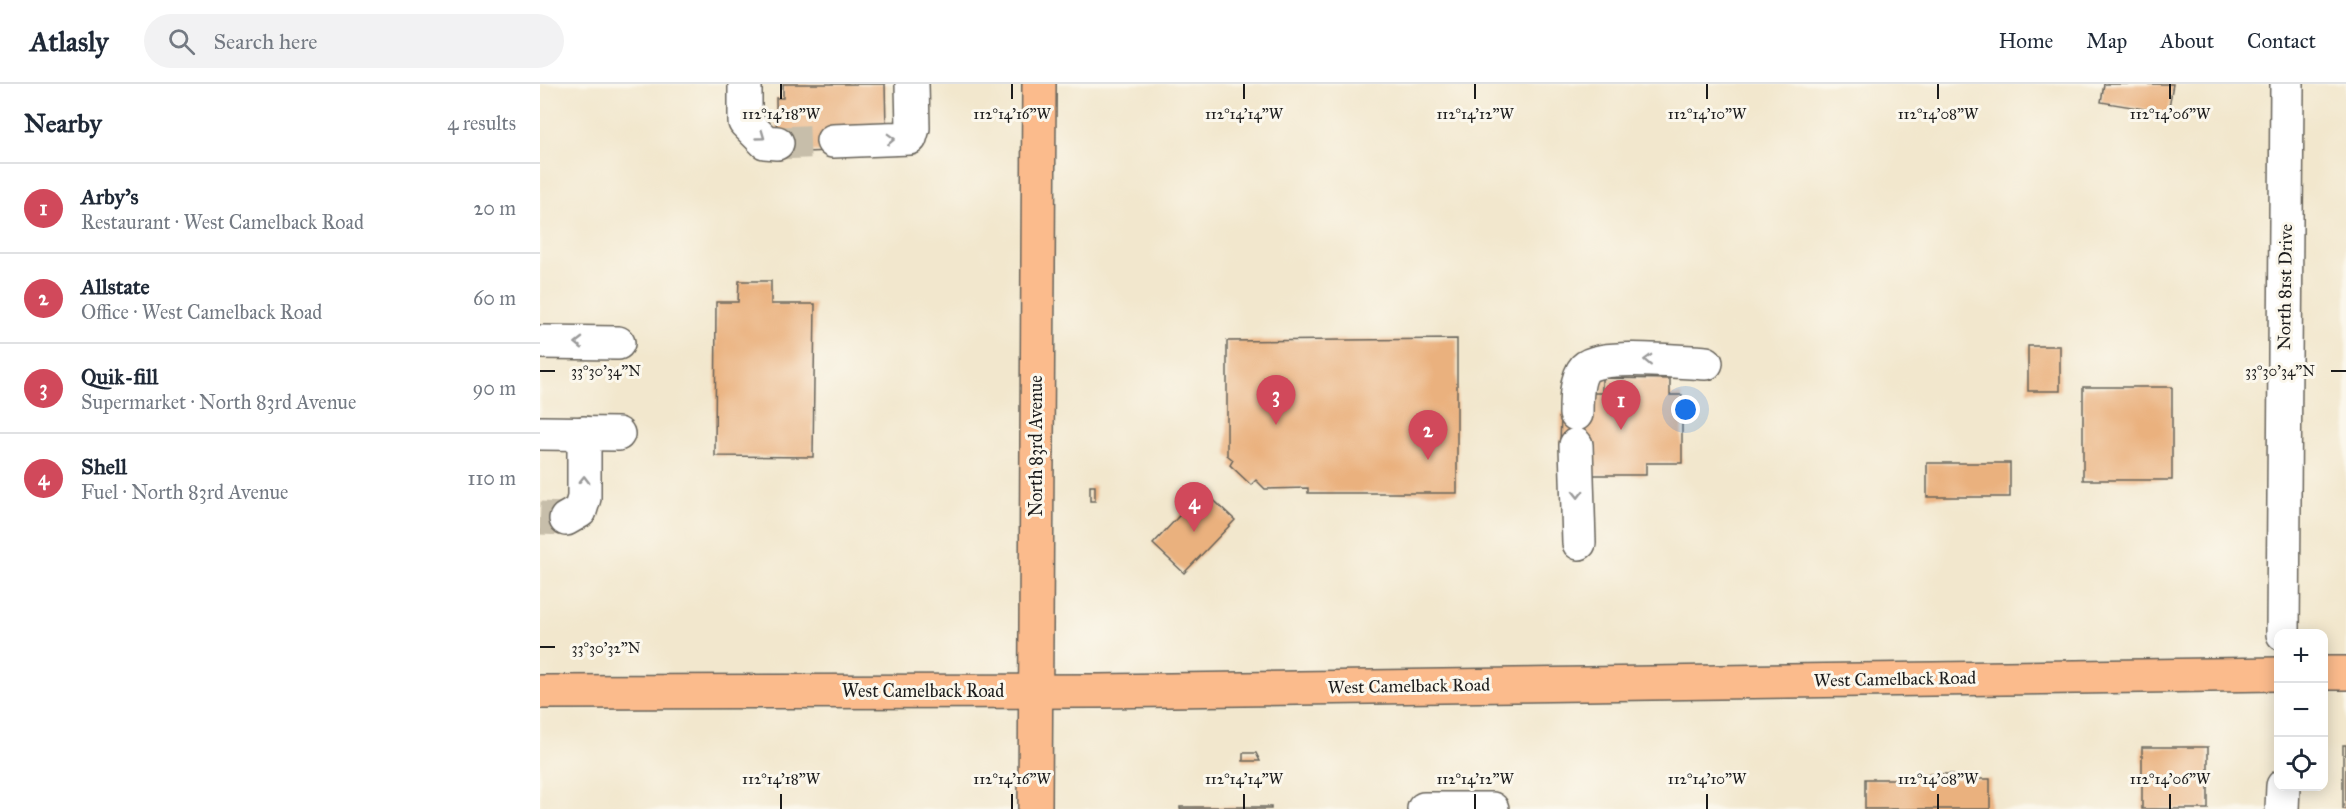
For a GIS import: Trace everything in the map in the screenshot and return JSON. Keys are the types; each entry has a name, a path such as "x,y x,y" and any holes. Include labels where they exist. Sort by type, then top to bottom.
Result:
{"main road":[{"name":"North 83rd Avenue","path":"1035,809 1039,84"},
{"path":"2328,674 2346,673"},
{"name":"West Camelback Road","path":"540,692 1035,692 2274,674"}],"street":[{"path":"745,84 745,122 765,142 777,143"},
{"path":"833,141 910,138 913,128 912,84"},
{"name":"North 81st Drive","path":"2283,629 2287,84"},
{"path":"540,342 618,344"},
{"path":"1576,414 1579,382 1585,368 1592,364 1612,359 1706,363"},
{"path":"540,433 618,434"},
{"path":"566,519 580,511 584,498 584,433"},
{"path":"1576,446 1579,543"},
{"path":"2282,809 2283,791"},
{"path":"1424,809 1492,809"}],"building":[{"path":"783,84 885,84 886,128 833,151 777,153 776,98 783,98"},
{"path":"2104,84 2173,84 2168,113 2101,102"},
{"path":"739,281 771,281 771,304 815,304 813,457 715,456 716,302 738,302"},
{"path":"1457,339 1457,493 1308,493 1308,488 1265,489 1256,480 1251,485 1230,465 1233,460 1227,455 1227,341"},
{"path":"2028,346 2060,346 2060,391 2028,391"},
{"path":"1602,378 1670,379 1670,395 1682,395 1682,463 1646,463 1646,475 1593,475 1593,446 1560,445 1561,414 1587,393 1602,393"},
{"path":"2083,387 2172,387 2172,480 2083,480"},
{"path":"1927,463 2010,463 2010,497 1927,497"},
{"path":"1090,486 1095,486 1095,501 1090,501"},
{"path":"1203,490 1235,520 1184,573 1153,544"},
{"path":"2343,745 2346,745 2346,809 2343,809"},
{"path":"2142,747 2208,747 2208,809 2142,809"},
{"path":"1243,753 1256,753 1260,761 1243,761"},
{"path":"1916,774 1953,774 1953,779 1990,779 1990,809 1865,809 1865,779 1916,779"},
{"path":"1180,807 1271,807 1271,809 1180,809"}],"tunnel":[{"path":"777,143 833,141"},
{"path":"540,518 566,519"}],"place":[{"name":"Quik-fill","path":"1276,425"},
{"name":"Arby's","path":"1621,430"},
{"name":"Allstate","path":"1428,460"},
{"name":"Shell","path":"1194,532"}]}
